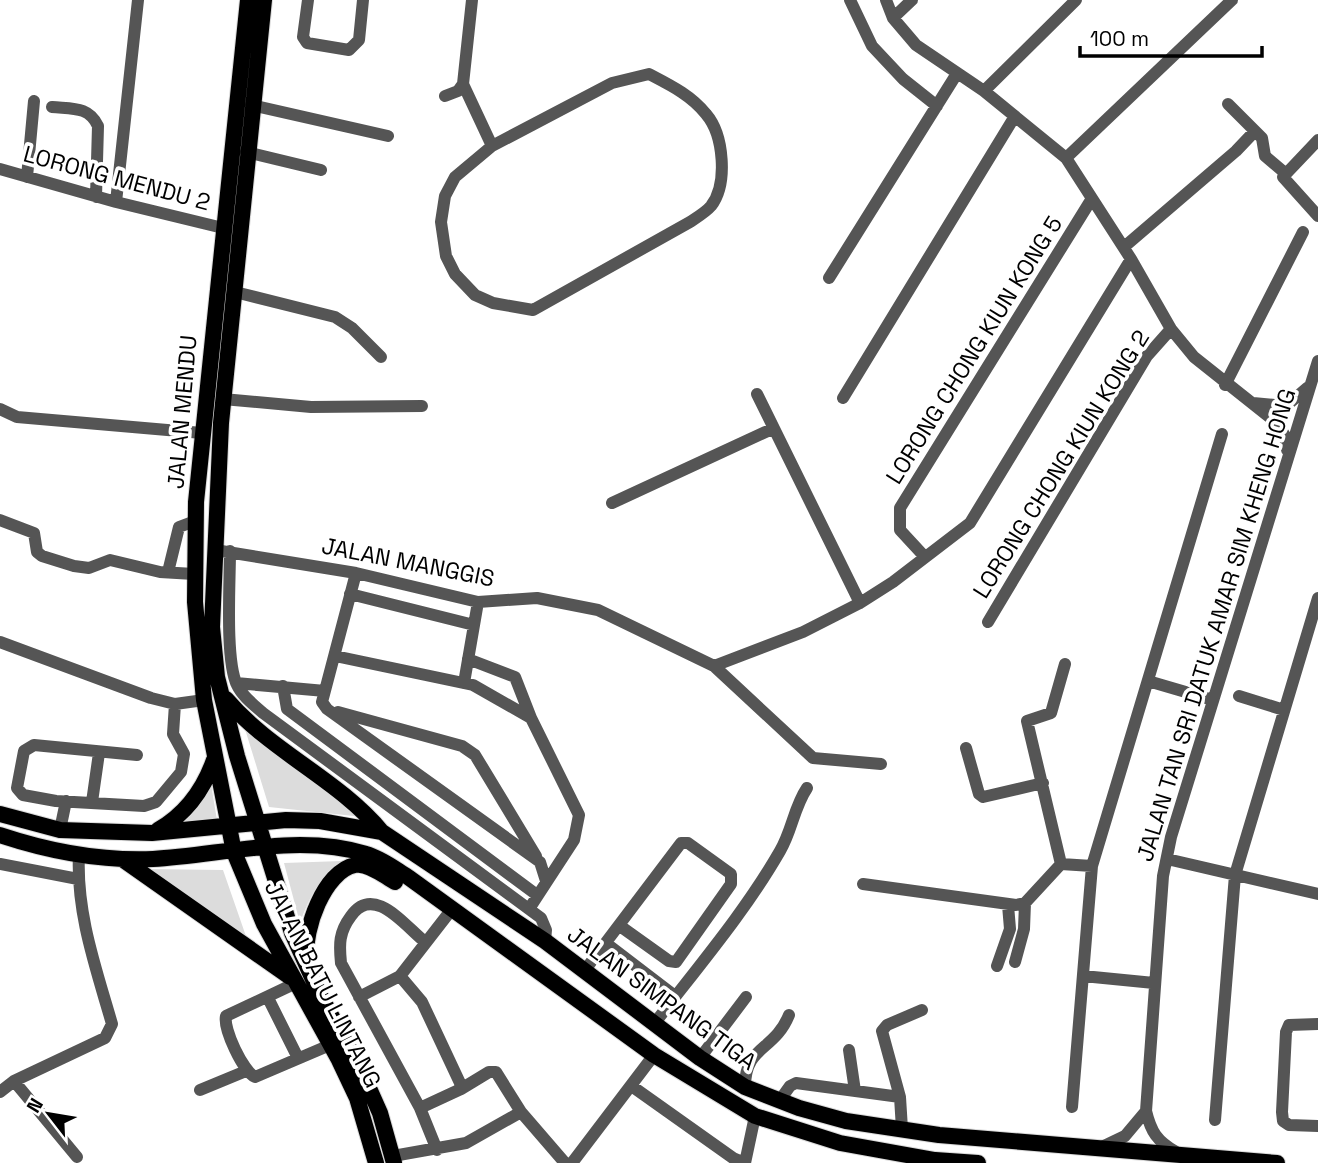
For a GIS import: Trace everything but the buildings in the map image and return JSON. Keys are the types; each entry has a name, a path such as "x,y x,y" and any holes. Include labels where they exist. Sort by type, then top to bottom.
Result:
{"main road":[{"name":"JALAN MENDU","path":"228,827 204,700 194,574 195,521 247,0"},
{"name":"JALAN MENDU","path":"258,822 222,695 212,627 222,551 223,399 246,152 264,0"},
{"path":"222,695 245,722 364,809 383,832"},
{"path":"152,833 176,820 197,796 214,760"},
{"name":"JALAN SIMPANG TIGA","path":"0,814 60,830 152,833 258,822 320,821 383,832 545,941 700,1058 745,1087 780,1100 846,1121 902,1129 1277,1163"},
{"name":"JALAN BATU LINTANG","path":"258,822 292,933 300,979 357,1098 376,1163"},
{"name":"JALAN BATU LINTANG","path":"228,827 234,852 264,924 360,1068 380,1113 393,1160"},
{"name":"JALAN SIMPANG TIGA","path":"0,835 79,854 121,858 150,859 267,848 318,847 370,855 434,896 689,1079 755,1116 840,1143 935,1160 978,1163"},
{"path":"121,858 300,979 304,941 309,925 326,891 344,870 355,865 365,865 402,886 434,896"}],"street":[{"path":"116,202 138,0"},
{"path":"308,0 303,37 307,43 349,50 359,40 363,0"},
{"path":"445,96 458,91 463,84 472,0"},
{"path":"850,0 872,46 904,79 937,106"},
{"path":"886,0 893,18 916,45 956,75 984,91 1066,158 1124,247 1171,329 1194,357 1225,385 1277,424 1285,436 1288,458"},
{"path":"893,18 912,0"},
{"path":"984,91 1076,0"},
{"path":"1066,158 1232,0"},
{"path":"649,74 680,89 708,115 723,157 719,190 711,207 690,222 533,310 505,306 475,295 455,274 446,256 441,222 445,196 455,177 492,146 612,83 649,74"},
{"path":"829,278 956,75"},
{"path":"463,84 492,146"},
{"path":"27,177 34,101"},
{"path":"1228,104 1262,138 1265,156 1285,173"},
{"path":"251,105 388,136"},
{"path":"52,107 85,110 94,116 99,127 96,197"},
{"path":"843,398 1015,116"},
{"path":"1124,247 1236,151 1255,131"},
{"path":"1318,140 1283,177 1318,216"},
{"path":"246,152 321,170"},
{"name":"LORONG MENDU 2","path":"0,169 96,197 223,228"},
{"name":"LORONG CHONG KIUN KONG 5","path":"924,556 900,530 900,508 1091,200"},
{"path":"1225,385 1303,232"},
{"path":"714,666 803,632 860,603 893,582 970,523 1131,259"},
{"path":"234,292 335,317 352,328 381,357"},
{"name":"LORONG CHONG KIUN KONG 2","path":"988,622 1147,356 1171,329"},
{"name":"JALAN TAN SRI DATUK AMAR SIM KHENG HONG","path":"1176,1152 1161,1143 1151,1132 1146,1111 1154,983 1167,859 1213,700 1318,361"},
{"path":"1245,401 1270,407 1286,406 1310,385"},
{"path":"757,394 860,603"},
{"path":"223,399 311,407 422,406"},
{"path":"0,409 18,417 202,433"},
{"path":"612,503 772,429"},
{"path":"1072,1107 1092,866 1222,433"},
{"path":"0,520 22,526 34,533 37,552 42,556 89,568 110,560 168,572 194,574"},
{"path":"168,572 179,527 195,521"},
{"path":"222,551 236,683 263,713 541,918 546,930 545,941"},
{"name":"JALAN MANGGIS","path":"222,551 356,573 478,601 537,598 598,610 714,666 813,758 881,764"},
{"path":"356,573 322,702 327,709 540,862"},
{"path":"350,594 474,625"},
{"path":"1215,1121 1235,875 1318,598"},
{"path":"464,683 478,601"},
{"path":"0,642 151,698 175,704 204,700"},
{"path":"335,656 464,683 531,718"},
{"path":"468,659 515,677 531,718 579,815 574,840 529,909"},
{"path":"1060,864 1027,721 1051,713 1065,664"},
{"path":"1148,681 1213,700"},
{"path":"236,683 325,691"},
{"path":"283,686 287,709 537,895"},
{"path":"1239,696 1284,710"},
{"path":"137,755 34,745 24,751 17,788 19,792 65,802 144,806 156,803 175,782 184,754 173,734 175,704"},
{"path":"327,709 462,747 475,755 540,862 546,881"},
{"path":"965,748 979,794 983,797 1043,783"},
{"path":"92,802 99,753"},
{"path":"654,1024 757,888 782,849 800,798 807,788"},
{"path":"60,830 65,802"},
{"path":"585,971 681,843 688,843 731,874 731,884 676,962 669,961 620,926"},
{"path":"0,1092 14,1081 106,1038 111,1031 112,1024 84,922 78,879 79,854"},
{"path":"1167,859 1318,894"},
{"path":"0,864 78,879"},
{"path":"1060,864 1092,866"},
{"path":"1015,962 1024,929 1025,903 1060,864"},
{"path":"501,911 520,883"},
{"path":"863,884 1009,905 1025,903"},
{"path":"425,942 380,906 365,902 344,925 339,941 341,963 420,1108 437,1150"},
{"path":"997,966 1010,929 1009,905"},
{"path":"359,996 400,976 452,909"},
{"path":"607,944 675,996"},
{"path":"400,976 422,1002 450,1058 461,1089"},
{"path":"1083,976 1154,983"},
{"path":"300,979 224,1020 246,1071 255,1077 330,1045"},
{"path":"700,1058 746,997"},
{"path":"268,998 298,1058"},
{"path":"902,1129 900,1097 882,1031 887,1026 922,1010"},
{"path":"745,1087 745,1069 749,1060 782,1031 789,1014"},
{"path":"1318,1024 1289,1025 1286,1032 1282,1112 1283,1121 1289,1125 1318,1126"},
{"path":"849,1050 855,1091"},
{"path":"572,1163 633,1087 654,1055"},
{"path":"200,1090 246,1071"},
{"path":"420,1108 461,1089 489,1072 496,1072 521,1112 565,1163"},
{"path":"14,1081 77,1157"},
{"path":"780,1100 790,1086 796,1083 900,1097"},
{"path":"633,1087 738,1162 755,1116"},
{"path":"1101,1147 1125,1136 1146,1111"},
{"path":"393,1160 423,1158 437,1150 466,1143 521,1112"}],"shaded area":[{"path":"245,729 363,817 269,807"},
{"path":"211,784 217,820 181,824"},
{"path":"342,861 316,888 300,923 284,863"},
{"path":"147,869 223,870 248,942"}]}
